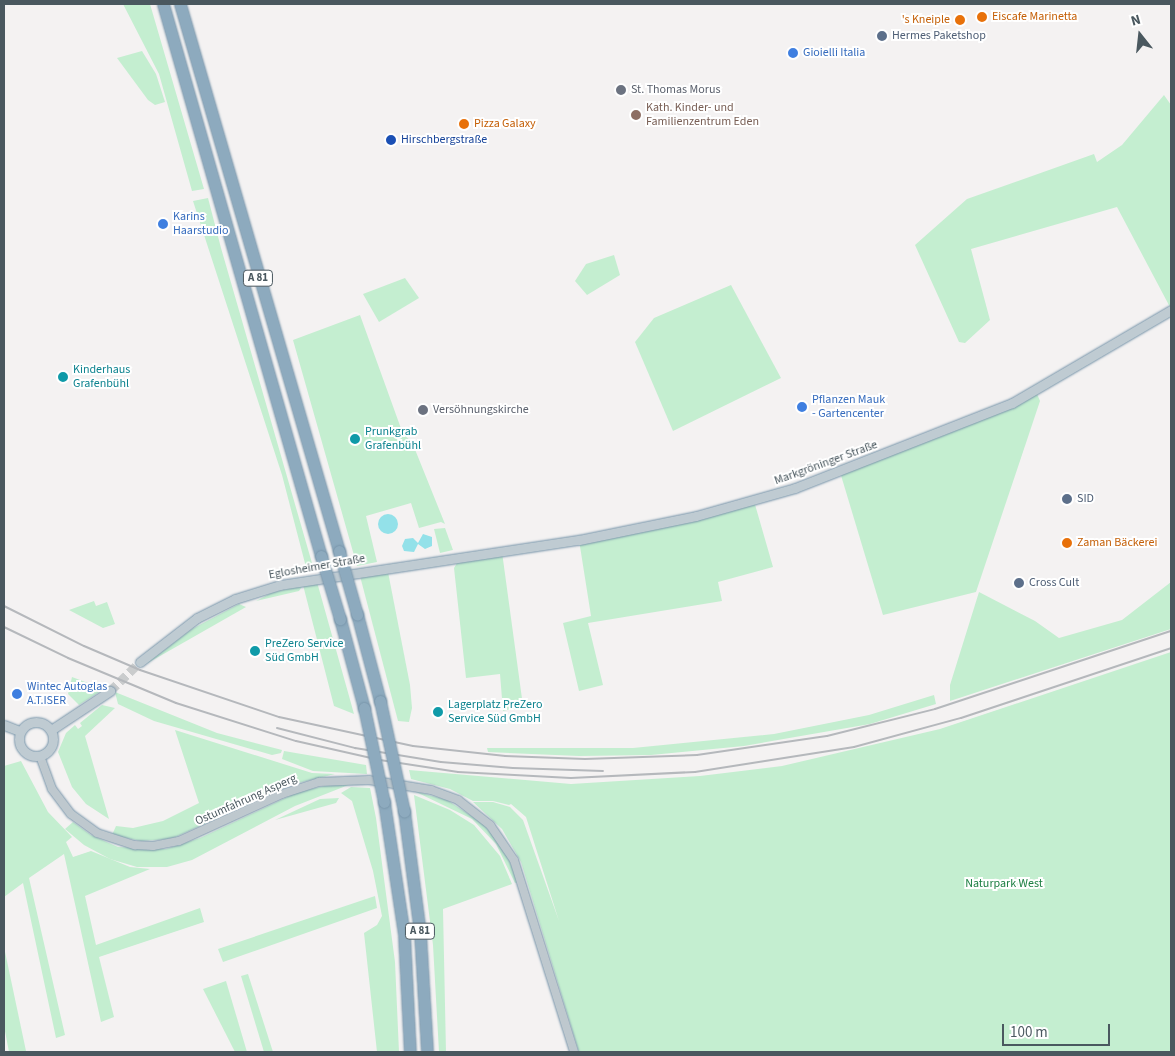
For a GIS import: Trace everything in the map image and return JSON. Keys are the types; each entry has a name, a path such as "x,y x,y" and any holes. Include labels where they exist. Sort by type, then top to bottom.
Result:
{"highway":[{"name":"A 81","path":"163,4 361,696 386,816 404,935 410,1052"},
{"name":"A 81","path":"180,4 339,551 380,701 404,811 420,933 426,1052"}],"main road":[{"name":"Markgröninger Straße","path":"460,558 634,530 739,505 804,484 1012,403 1171,310"},
{"name":"Eglosheimer Straße","path":"140,662 197,618 247,595 315,578 460,558"},
{"path":"51,730 110,690"},
{"path":"38,722 51,730 51,748 40,756 29,755 21,748 20,732 28,724 38,722"},
{"path":"4,725 20,732"}],"street":[{"name":"Ostumfahrung Asperg","path":"40,756 52,789 71,814 97,833 135,845 162,845 185,839 282,794 328,780 362,779 411,786 458,800 490,825 514,860 574,1052"}],"green space":[{"path":"123,4 150,4 204,189 192,191 159,74"},
{"path":"142,51 156,74 165,102 155,105 148,100 117,58"},
{"path":"1164,95 1171,105 1171,309 1117,207 971,249 990,320 965,343 959,342 915,245 967,199 1094,154 1097,162 1122,145"},
{"path":"208,198 314,570 307,571 282,475 193,201"},
{"path":"614,255 620,275 587,295 575,281 586,264"},
{"path":"405,278 419,298 379,322 363,294"},
{"path":"731,285 781,378 673,431 635,342 654,318"},
{"path":"360,315 403,434 412,442 445,524 441,522 419,528 411,503 366,516 377,562 357,566 293,340"},
{"path":"1035,389 1040,401 976,592 883,615 840,472"},
{"path":"754,501 773,567 718,582 722,601 588,623 603,685 579,691 563,623 591,616 579,540"},
{"path":"445,528 453,550 440,553 434,529"},
{"path":"502,552 523,706 503,711 500,674 466,678 454,568 460,558"},
{"path":"388,572 410,685 412,708 409,722 398,721 360,576"},
{"path":"317,582 354,714 334,706 303,585"},
{"path":"1171,582 1171,629 950,701 950,685 979,592 1035,621 1059,638 1122,620"},
{"path":"303,585 299,591 256,601 271,593"},
{"path":"94,601 96,606 107,602 115,624 103,628 69,610"},
{"path":"239,604 246,607 146,664 192,629"},
{"name":"Naturpark West","path":"1171,652 1171,1052 579,1052 521,862 502,829 473,802 493,802 510,807 523,820 559,921 526,817 511,804 493,801 473,801 450,789 411,779 409,770 571,784 700,776 782,766 940,729"},
{"path":"72,677 104,689 79,705 68,694"},
{"path":"115,692 217,733 282,750 281,753 272,755 154,721 118,704"},
{"path":"934,695 936,704 870,724 744,746 651,755 579,756 488,752 487,748 633,748 774,734 869,715"},
{"path":"102,705 115,708 85,736 109,819 86,804 72,787 58,752 66,733 75,725 78,729 82,726 80,723"},
{"path":"175,730 312,773 335,774 290,785 171,839 141,841 112,835 116,826 133,828 163,821 199,803"},
{"path":"284,751 366,765 367,774 313,771 282,759"},
{"path":"21,761 48,812 72,837 66,842 73,857 91,851 130,867 150,869 85,896 96,945 200,908 204,922 99,957 114,1017 101,1022 64,854 29,878 65,1035 56,1038 23,883 4,897 4,766"},
{"path":"351,784 295,806 192,860 167,867 137,867 110,859 84,845 65,829 73,822 91,835 118,847 166,849 200,838 298,792 329,785"},
{"path":"351,787 370,788 376,818 395,962 399,1052 377,1052 364,933 377,925 382,916 373,871 352,801 341,793"},
{"path":"414,791 447,800 482,823 502,846 519,882 515,883 496,844 472,819"},
{"path":"414,795 450,810 474,825 500,856 512,884 443,909 446,1052 439,1052 433,945"},
{"path":"339,798 336,803 275,820 320,799"},
{"path":"375,896 377,908 223,962 218,949"},
{"path":"4,947 26,1051 22,1052 9,1052 4,1026"},
{"path":"248,974 273,1052 264,1052 241,976"},
{"path":"226,981 247,1052 235,1052 203,989"}],"water":[{"path":"388,514 395,517 398,524 395,531 388,534 381,531 378,524 381,517"},
{"path":"423,534 432,537 432,546 425,549 418,544 414,552 404,551 402,546 405,539 413,538 418,543"}],"tunnel":[{"path":"110,691 140,662"}],"railway":[{"path":"4,606 84,646 140,670 279,717 413,746 505,756 585,759 697,755 827,736 935,709 1171,631"},
{"path":"4,627 68,658 176,703 296,741 380,760 458,772 571,778 695,772 854,747 961,718 1171,648"},
{"path":"277,728 355,748 441,762 513,768 603,771"}],"place":[{"name":"Eiscafe Marinetta","path":"982,17"},
{"name":"'s Kneiple","path":"960,20"},
{"name":"Hermes Paketshop","path":"882,36"},
{"name":"Gioielli Italia","path":"793,53"},
{"name":"St. Thomas Morus","path":"621,90"},
{"name":"Kath. Kinder- und Familienzentrum Eden","path":"636,115"},
{"name":"Pizza Galaxy","path":"464,124"},
{"name":"Hirschbergstraße","path":"391,140"},
{"name":"Karins Haarstudio","path":"163,224"},
{"name":"Kinderhaus Grafenbühl","path":"63,377"},
{"name":"Pflanzen Mauk - Gartencenter","path":"802,407"},
{"name":"Versöhnungskirche","path":"423,410"},
{"name":"Prunkgrab Grafenbühl","path":"355,439"},
{"name":"SID","path":"1067,499"},
{"name":"Zaman Bäckerei","path":"1067,543"},
{"name":"Cross Cult","path":"1019,583"},
{"name":"PreZero Service Süd GmbH","path":"255,651"},
{"name":"Wintec Autoglas A.T.ISER","path":"17,694"},
{"name":"Lagerplatz PreZero Service Süd GmbH","path":"438,712"}]}
